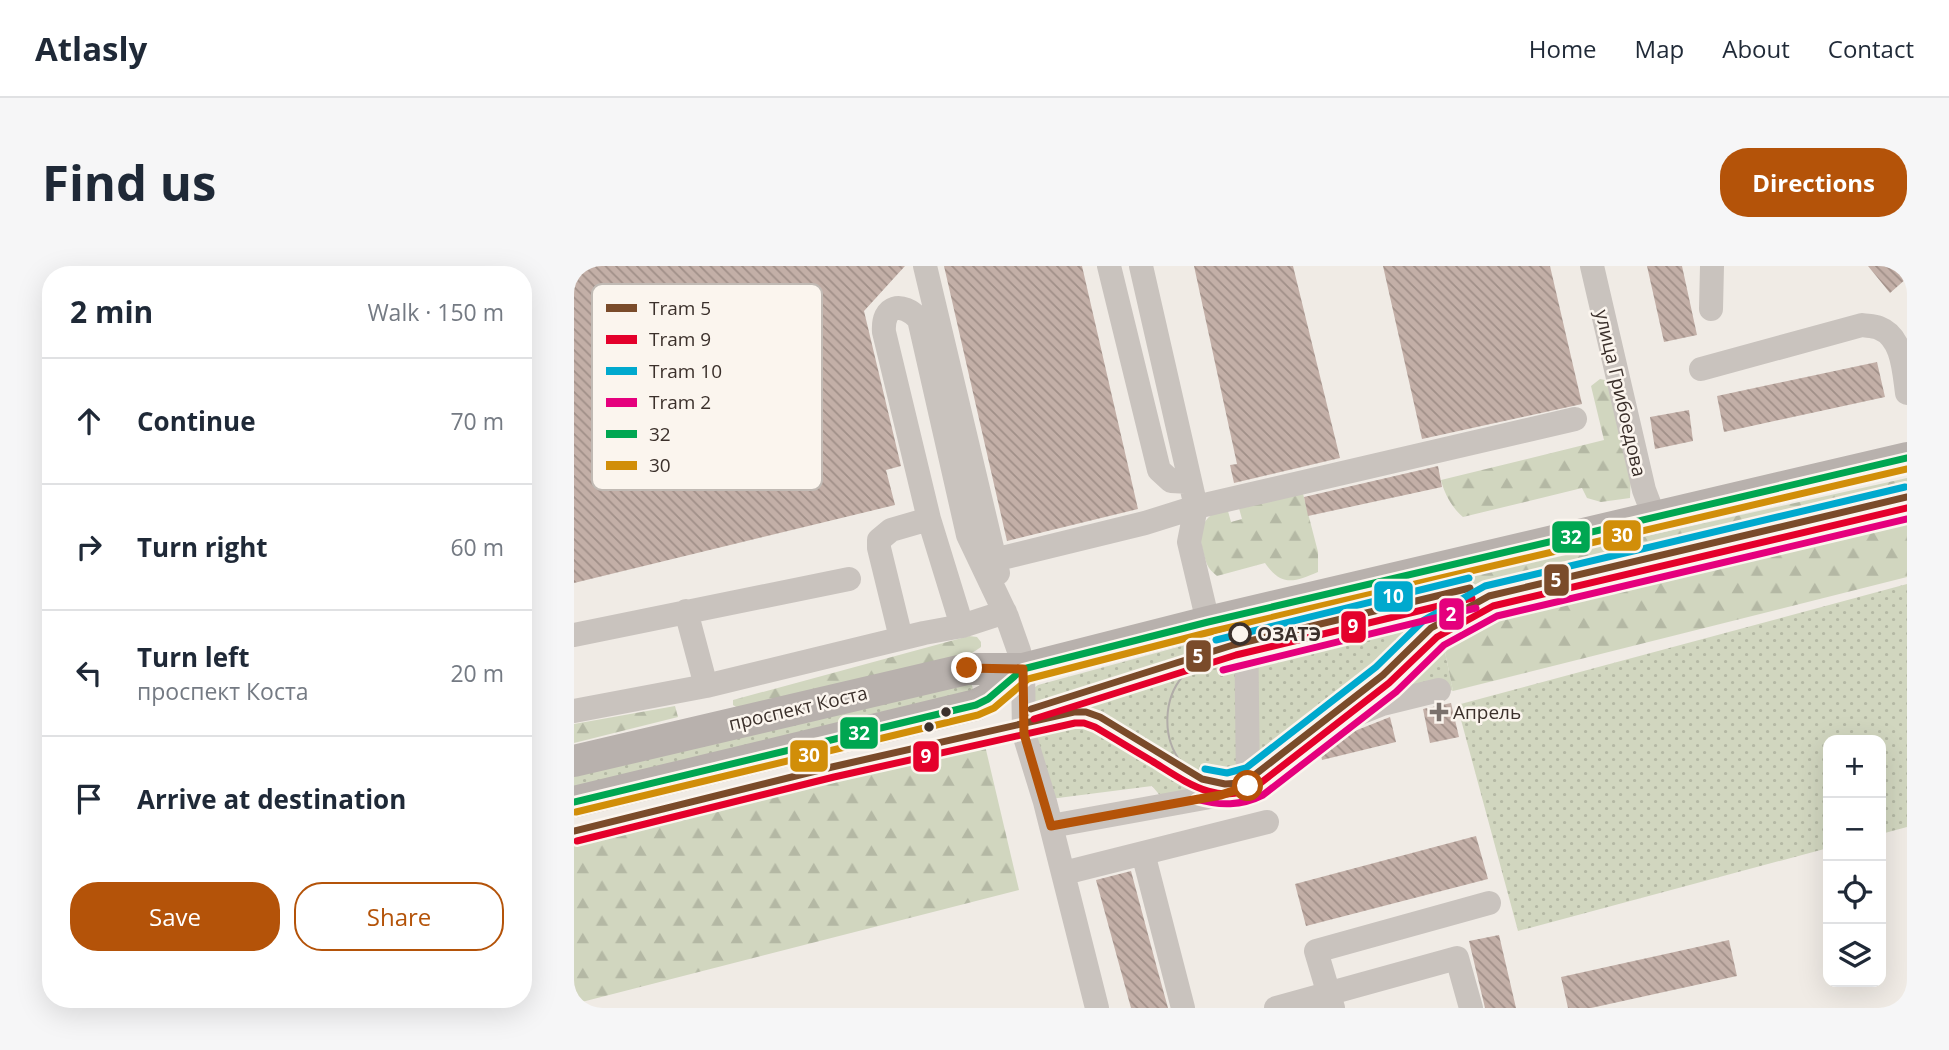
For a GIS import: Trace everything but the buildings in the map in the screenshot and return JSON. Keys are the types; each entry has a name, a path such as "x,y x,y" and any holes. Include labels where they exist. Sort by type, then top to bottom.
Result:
{"main road":[{"name":"проспект Коста","path":"574,761 967,668 1023,669 1208,622 1907,458"},
{"name":"проспект Коста","path":"574,802 976,705 988,699 1023,669"}],"street":[{"path":"925,266 1005,612 1023,669 1024,734 1064,873 1097,1008"},
{"path":"1109,266 1160,470 1171,481 1193,494"},
{"path":"1141,266 1193,494 1189,542 1208,622"},
{"name":"улица Грибоедова","path":"1592,266 1643,490 1655,519"},
{"path":"1711,309 1712,266"},
{"path":"962,626 929,519 884,332 883,322 888,313 898,307 909,309 919,318 968,535 1005,612"},
{"path":"1701,369 1863,325 1881,328 1892,338 1902,358 1907,393"},
{"path":"994,560 1145,523 1193,494 1575,419"},
{"path":"901,638 879,540 897,527 929,519"},
{"path":"574,635 849,579"},
{"path":"686,611 706,686"},
{"path":"574,712 706,686 901,638 962,626 1005,612"},
{"path":"1246,613 1248,786"},
{"path":"1051,826 1221,795 1248,786 1289,758 1324,727 1382,704 1438,690"},
{"path":"1064,873 1267,822"},
{"path":"1143,853 1183,1008"},
{"path":"1331,1001 1316,951 1489,903"},
{"path":"1276,1008 1331,1001 1457,958 1471,1008"}],"green space":[{"path":"1600,379 1610,381 1631,475 1630,498 1601,502 1587,498 1582,488 1463,517 1459,513 1449,500 1441,480 1604,440 1591,386"},
{"path":"1907,478 1907,577 1453,691 1431,584"},
{"path":"1301,486 1318,552 1318,572 1289,580 1277,576 1265,563 1217,576 1211,570 1201,542 1202,529 1208,518 1226,504 1231,522 1242,519 1237,501"},
{"path":"1431,584 1453,691 1435,683 1315,719 1250,771 1221,784 1163,799 1152,786 1050,799 1031,739 1031,690 1038,685 1259,625"},
{"path":"1907,584 1907,827 1886,833 1886,735 1823,735 1823,849 1518,931 1457,705"},
{"path":"969,636 977,637 981,642 981,647 972,653 740,709 733,705 733,700"},
{"path":"970,679 975,696 574,791 574,772"},
{"path":"675,706 678,717 574,743 574,724"},
{"path":"983,737 1019,890 574,1004 574,841"}],"tram line":[{"name":"10","path":"1205,769 1227,773 1246,768 1376,667 1424,620 1485,586 1905,487"},
{"name":"5","path":"574,831 832,767 1074,712 1086,712 1100,717 1202,779 1225,784 1241,783 1383,675 1431,628 1489,596 1907,497"},
{"name":"9","path":"577,841 834,777 1075,723 1095,727 1203,790 1230,794 1244,791 1258,785 1389,683 1437,637 1493,606 1907,508"},
{"name":"2","path":"1196,799 1230,804 1263,795 1396,692 1444,645 1497,616 1907,519"},
{"name":"10","path":"1216,640 1469,578"},
{"name":"5","path":"1031,709 1233,645 1470,588"},
{"name":"9","path":"1034,719 1236,655 1472,598"},
{"name":"2","path":"1223,670 1476,608"},
{"path":"1202,779 1183,764 1175,752 1170,742 1167,719 1176,685 1195,665 1218,650"}],"transit line":[{"name":"32","path":"574,802 976,705 988,699 1023,669 1208,622 1907,458"},
{"name":"30","path":"576,812 978,715 994,708 1028,679 1210,632 1907,469"}],"place":[{"name":"ОЗАТЭ","path":"1240,634"},
{"name":"Апрель","path":"1439,712"}],"route":[{"path":"967,668 1023,669 1024,734 1051,826 1221,795 1248,786"}]}
